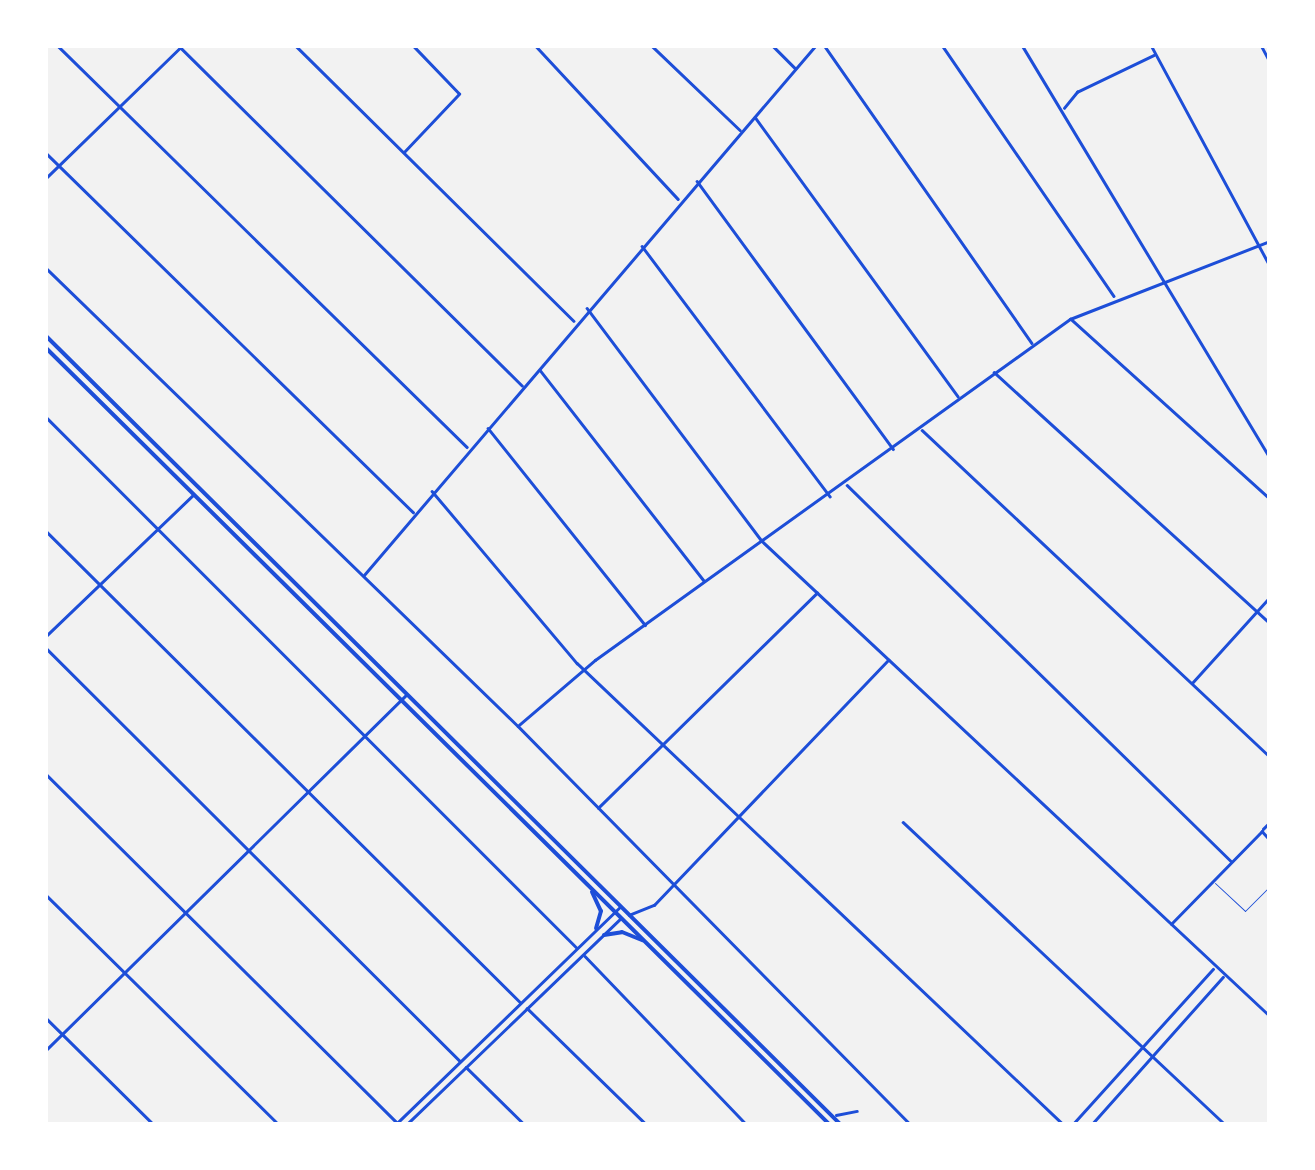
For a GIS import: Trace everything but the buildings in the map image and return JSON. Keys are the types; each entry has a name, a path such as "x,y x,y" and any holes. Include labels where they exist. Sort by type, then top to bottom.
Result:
{"main road":[{"path":"45,335 841,1125"},
{"path":"45,347 828,1124"},
{"path":"361,660 367,655"},
{"path":"582,880 588,874"},
{"path":"589,888 601,910 596,928"},
{"path":"604,934 622,932 645,942"}],"street":[{"path":"57,45 468,448"},
{"path":"295,45 575,322"},
{"path":"403,153 460,94 412,45"},
{"path":"535,45 679,200"},
{"path":"652,45 741,131"},
{"path":"772,45 796,69"},
{"path":"363,576 696,180 816,45"},
{"path":"824,45 1033,344"},
{"path":"942,45 1115,297"},
{"path":"1022,45 1270,458"},
{"path":"1151,45 1270,266"},
{"path":"1261,45 1270,62"},
{"path":"45,179 180,46 522,386"},
{"path":"1062,110 1076,92 1156,54"},
{"path":"755,116 959,397"},
{"path":"45,152 414,513"},
{"path":"696,180 894,450"},
{"path":"518,726 584,669 847,485 922,430 992,371 1070,319 1115,297 1270,242"},
{"path":"642,245 831,496"},
{"path":"45,267 518,726 911,1125"},
{"path":"587,308 762,541 1214,968 1270,1016"},
{"path":"1070,319 1270,499"},
{"path":"538,368 705,582"},
{"path":"992,371 1270,624"},
{"path":"45,416 369,733 577,948"},
{"path":"488,427 646,626"},
{"path":"922,430 1270,757"},
{"path":"847,485 1231,861"},
{"path":"432,492 584,669 1064,1125"},
{"path":"45,637 194,494"},
{"path":"45,530 520,1002"},
{"path":"597,810 817,592"},
{"path":"1190,684 1270,597"},
{"path":"45,646 460,1061"},
{"path":"400,1124 466,1067 621,918 628,914 636,916 674,883 889,659"},
{"path":"45,1051 407,694"},
{"path":"45,772 400,1124"},
{"path":"903,822 1226,1125"},
{"path":"1170,926 1270,822"},
{"path":"1262,830 1270,840"},
{"path":"45,894 279,1125"},
{"path":"400,1124 621,906"},
{"path":"584,955 747,1125"},
{"path":"1072,1125 1214,968"},
{"path":"1091,1125 1224,975"},
{"path":"527,1008 647,1125"},
{"path":"45,1018 154,1125"},
{"path":"466,1067 525,1125"},
{"path":"833,1118 858,1112"}],"lane":[{"path":"1213,880 1245,911 1270,886"}]}
